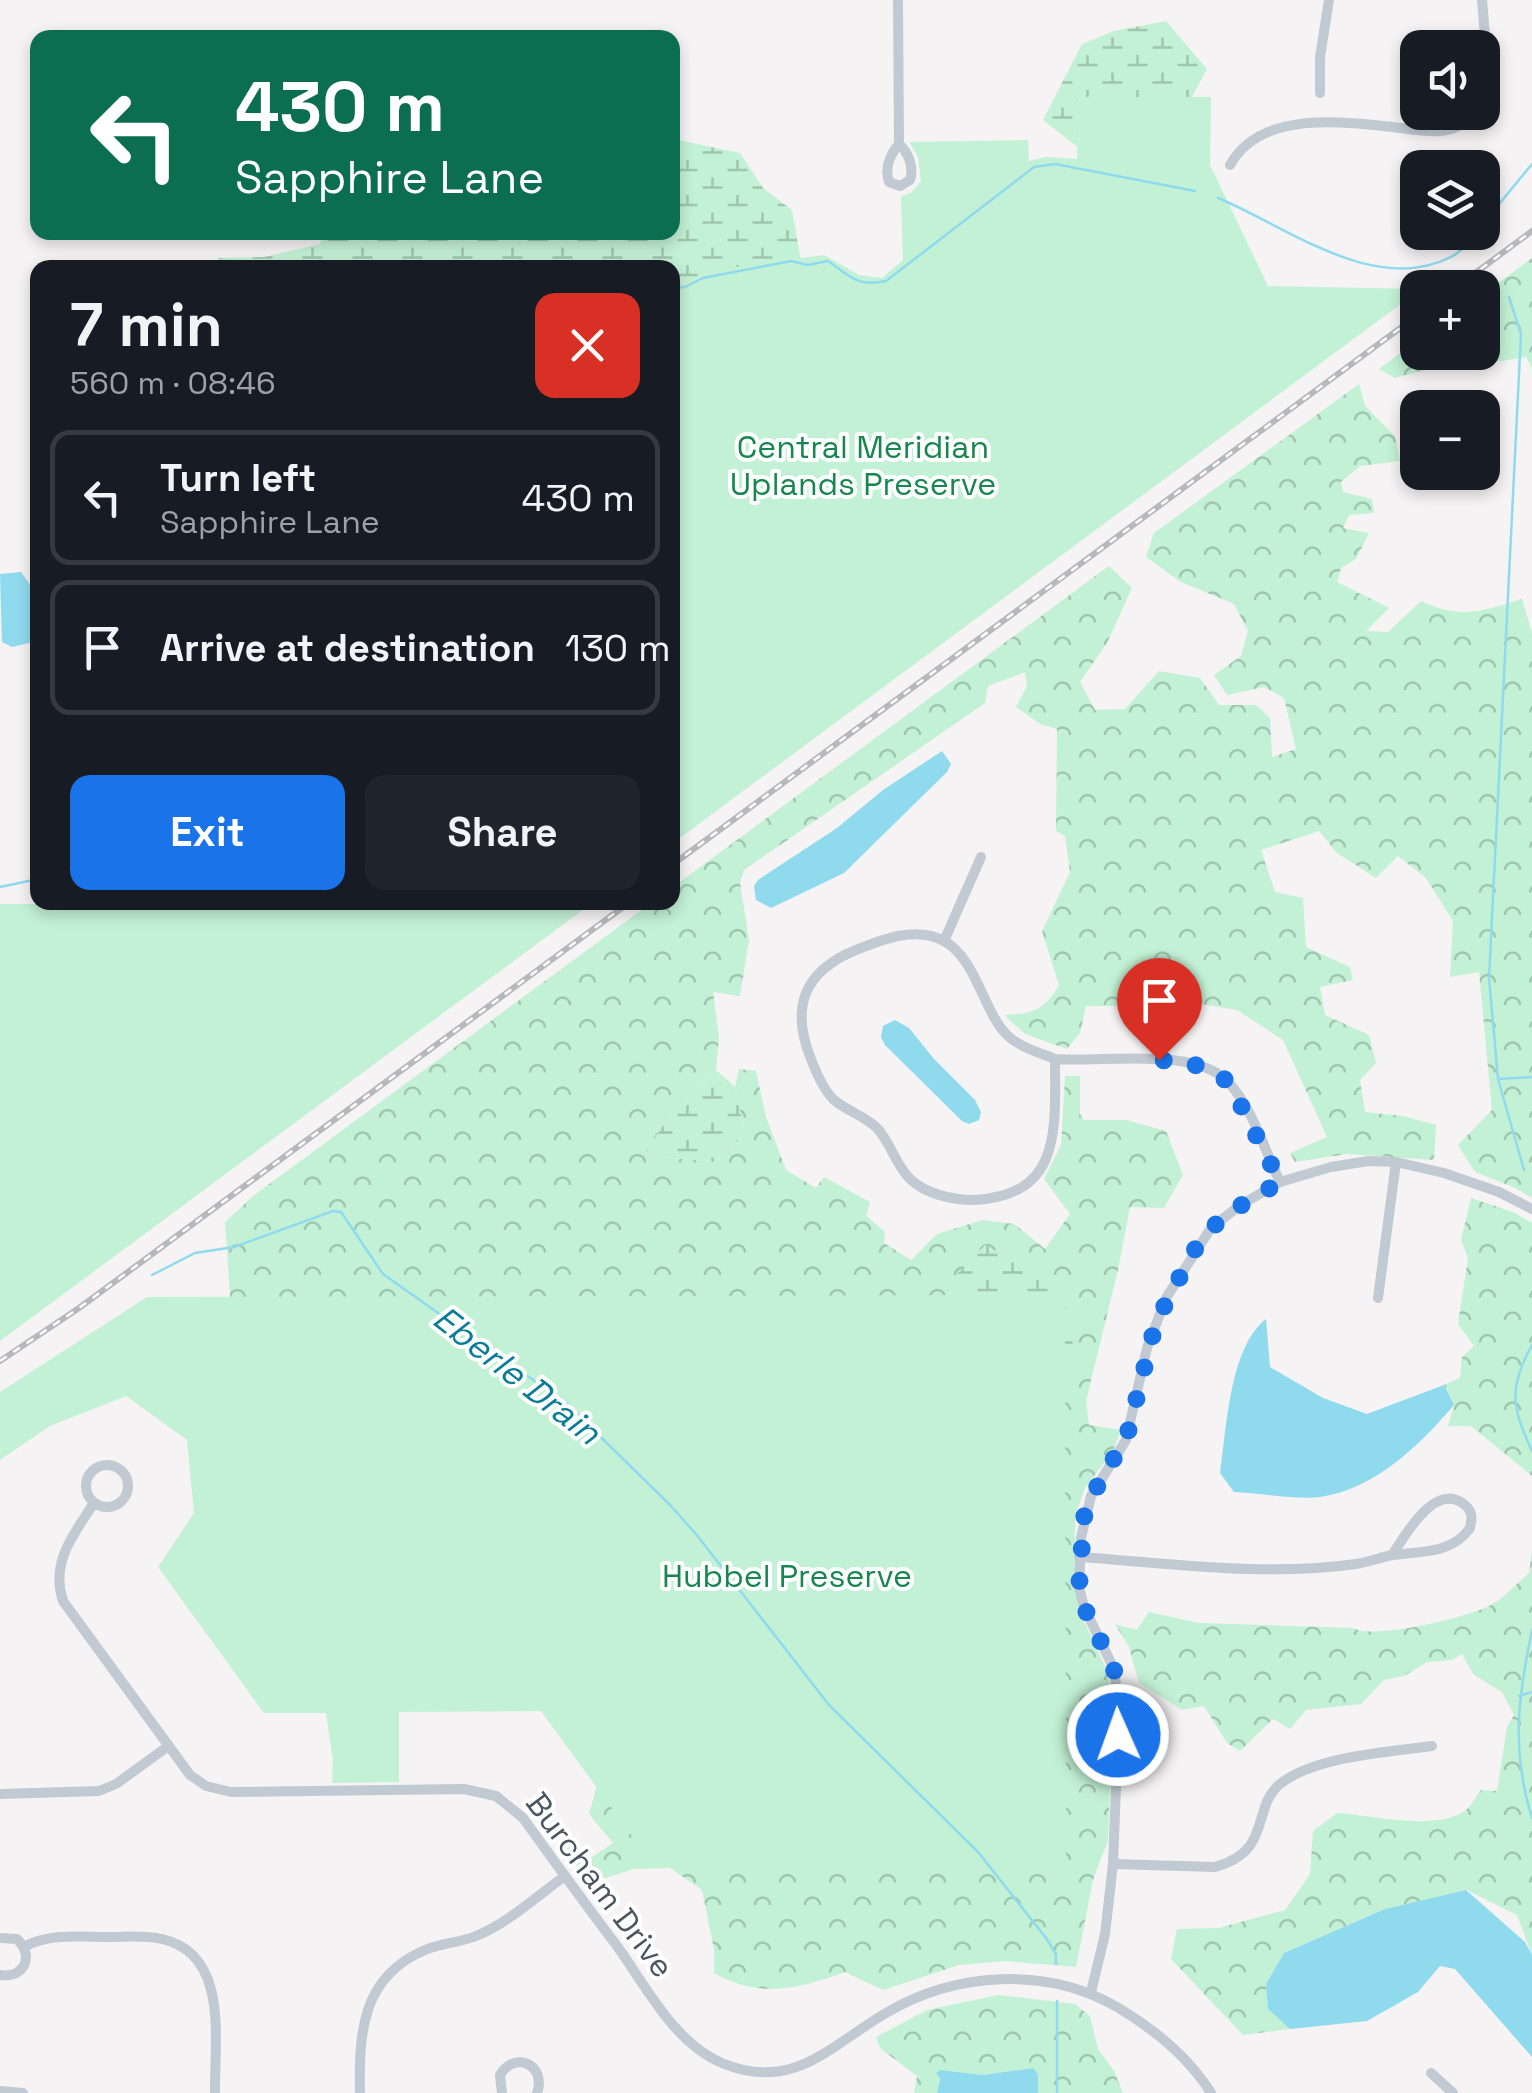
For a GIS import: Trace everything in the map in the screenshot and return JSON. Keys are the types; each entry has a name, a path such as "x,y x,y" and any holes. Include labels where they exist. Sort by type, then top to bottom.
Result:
{"street":[{"path":"898,0 899,144"},
{"path":"1320,93 1322,42 1330,0"},
{"path":"1482,0 1485,30"},
{"path":"1230,165 1246,144 1282,126 1400,128"},
{"path":"1410,130 1437,134 1452,130"},
{"path":"944,941 981,857"},
{"path":"1055,1059 1055,1129 1046,1161 1032,1181 1012,1193 989,1199 964,1200 940,1195 908,1177 884,1136 873,1124 835,1101 820,1080 802,1035 804,998 812,980 827,964 896,936 914,934 944,941 965,962 1006,1035 1055,1059 1187,1062 1219,1073 1240,1098 1280,1182"},
{"path":"1378,1298 1396,1162"},
{"path":"1091,1992 1105,1934 1113,1864 1119,1709 1107,1652 1084,1607 1079,1588 1079,1557 1088,1506 1126,1440 1148,1348 1166,1298 1211,1228 1240,1206 1280,1182 1346,1164 1396,1162 1444,1173 1532,1208"},
{"name":"Burcham Drive","path":"104,1466 120,1470 128,1484 124,1499 110,1507 94,1503 86,1489 90,1474 104,1466"},
{"path":"1079,1557 1303,1568 1357,1564 1392,1555 1420,1554 1453,1544 1470,1528 1470,1512 1464,1505 1449,1500 1433,1505 1419,1517 1392,1555"},
{"name":"Burcham Drive","path":"94,1503 62,1556 60,1592 67,1610 167,1747 197,1781 222,1791 488,1793 517,1812 679,2031 707,2055 740,2068 775,2072 803,2066 896,2007 955,1984 1024,1980 1091,1992 1167,2041 1211,2093"},
{"path":"1113,1864 1204,1867 1230,1863 1252,1844 1277,1786 1294,1776 1372,1754 1432,1746"},
{"path":"0,1794 99,1790 116,1784 167,1747"},
{"path":"360,2093 362,2027 369,2005 389,1976 418,1953 489,1930 565,1876"},
{"path":"0,1938 12,1937 24,1947 26,1962 12,1976 0,1975"},
{"path":"24,1947 52,1938 151,1937 186,1950 204,1969 212,1992 214,2093"},
{"path":"502,2093 500,2075 506,2066 517,2061 529,2064 537,2072 540,2083 536,2093"},
{"path":"1431,2073 1452,2093"},
{"path":"0,2091 23,2093"}],"green space":[{"path":"1166,21 1207,69 1143,188 1043,120 1082,44 1114,31"},
{"name":"Central Meridian Uplands Preserve","path":"1078,97 1211,97 1210,165 1268,286 1400,289 1400,305 680,838 680,282 727,268 824,255 859,275 882,278 903,260 901,197 921,181 918,157 909,142 1028,140 1029,161 1046,157 1077,159"},
{"path":"680,140 740,153 763,188 792,210 811,318 680,401 680,260 218,260 264,257 320,244 321,240 680,240"},
{"path":"1532,258 1532,368 1526,357 1500,362 1500,282"},
{"path":"1400,354 1400,370 1425,370 1395,378 1379,369"},
{"path":"1359,384 1365,406 1395,436 1400,461 1360,466 1341,482 1343,492 1372,499 1374,513 1349,515 1343,528 1369,533 1356,559 1341,568 1337,582 1389,608 1366,631 1388,632 1421,601 1460,612 1522,599 1532,633 1532,1198 1475,1172 1458,1145 1492,1110 1479,972 1450,977 1453,921 1426,878 1398,856 1376,878 1337,853 1319,831 1261,850 1275,892 1303,898 1306,947 1350,967 1353,980 1320,987 1325,1015 1369,1035 1376,1063 1360,1080 1365,1112 1436,1125 1434,1160 1347,1154 1295,1162 1290,1153 1327,1137 1283,1040 1237,1010 1188,1002 1140,986 1130,1006 1086,1006 1080,1033 1067,1049 1025,1034 1004,1015 1037,1009 1059,985 1042,931 1070,872 1065,836 1056,831 1057,729 1040,724 1016,707 1027,686 1025,672 988,686 985,703 744,870 740,883 749,940 740,996 713,992 719,1038 716,1070 661,1128 646,1155 714,1162 745,1134 735,1087 739,1069 756,1071 766,1117 786,1170 816,1188 824,1177 870,1202 866,1216 885,1232 884,1243 911,1260 937,1234 983,1220 1014,1224 1045,1249 1070,1214 1044,1179 1061,1145 1065,1076 1080,1076 1080,1114 1084,1120 1126,1120 1166,1131 1183,1175 1164,1208 1130,1207 1086,1401 1089,1425 1121,1430 1113,1451 1085,1488 1075,1517 1075,1590 1082,1617 1108,1673 1113,1715 1108,1840 1093,1880 1076,1967 1005,1961 959,1965 883,1990 845,1972 795,1987 747,1986 714,1973 714,1949 702,1890 670,1868 634,1869 589,1883 564,1850 573,1845 591,1858 613,1843 589,1814 597,1786 604,1704 240,1438 225,1222 253,1196 641,910 680,910 680,882 1109,566 1132,588 1107,643 1080,682 1095,710 1125,709 1159,671 1200,678 1219,705 1256,705 1270,718 1272,757 1296,749 1284,698 1264,687 1227,695 1214,675 1241,656 1248,631 1234,604 1181,582 1146,557 1154,533"},
{"path":"0,904 30,904 30,910 583,910 0,1341"},
{"path":"716,1070 735,1087 745,1134 714,1162 644,1155 661,1128"},
{"path":"1471,1198 1532,1223 1532,1476 1471,1426 1448,1426 1454,1405 1444,1385 1460,1378 1462,1357 1474,1346 1458,1324 1468,1258 1461,1240"},
{"path":"985,1245 1042,1276 1077,1323 1072,1366 1041,1411 924,1345 952,1279"},
{"name":"Hubbel Preserve","path":"1065,1295 1066,1866 654,1866 541,1711 399,1712 399,1782 332,1783 326,1713 264,1713 158,1567 194,1513 187,1440 126,1396 50,1426 0,1460 0,1392 147,1297"},
{"path":"1532,1550 1532,1955 1517,1915 1467,1890 1385,1909 1284,1953 1266,1984 1269,2009 1290,2029 1243,2035 1171,1959 1177,1929 1219,1928 1285,1910 1310,1874 1313,1831 1337,1813 1439,1820 1466,1810 1481,1790 1497,1791 1507,1727 1514,1715 1502,1692 1474,1675 1462,1654 1452,1660 1427,1662 1404,1676 1384,1680 1361,1704 1306,1710 1290,1729 1273,1719 1240,1751 1227,1743 1204,1706 1182,1710 1139,1683 1129,1647 1115,1624 1137,1630 1149,1612 1199,1623 1364,1631 1418,1626 1497,1602 1529,1573"},
{"path":"998,1995 1075,2004 1090,2016 1098,2049 1114,2071 1123,2093 1038,2093 1038,2074 1032,2068 983,2075 941,2070 937,2093 914,2093 917,2076 880,2048 876,2037 927,2010"}],"water":[{"path":"21,572 30,585 30,643 12,647 2,642 0,574"},
{"path":"942,751 951,764 947,772 844,873 771,908 756,900 754,886 758,880"},
{"path":"895,1020 909,1028 975,1100 981,1112 979,1120 969,1124 962,1121 885,1045 881,1037 883,1026"},
{"path":"1266,1319 1270,1367 1323,1398 1367,1414 1444,1385 1454,1405 1411,1450 1359,1485 1311,1498 1234,1492 1220,1473 1232,1390 1244,1349"},
{"path":"1466,1890 1525,1942 1532,1955 1532,2057 1455,1969 1440,1966 1418,1992 1367,2021 1290,2029 1268,2009 1266,1984 1284,1953 1385,1909"},
{"path":"1033,2068 1038,2074 1038,2093 937,2093 940,2079 936,2073 941,2070 983,2075"}],"waterway":[{"path":"680,287 703,278 791,261 808,265 828,261 861,282 886,281 1034,167 1055,164 1195,191"},
{"path":"1500,203 1532,164"},
{"path":"1218,198 1331,253 1361,263 1422,267 1462,250"},
{"path":"1509,297 1521,334 1489,978 1498,1079 1524,1170"},
{"path":"0,887 30,881"},
{"path":"1499,1079 1532,1077"},
{"name":"Eberle Drain","path":"152,1275 195,1253 234,1247 333,1211 341,1212 383,1274 567,1404 670,1505 829,1705 978,1852 1046,1938 1056,1954 1056,1964"},
{"path":"1532,1345 1516,1386 1517,1410 1532,1451"},
{"path":"1532,1630 1519,1724 1521,1769 1532,1818"},
{"path":"1519,1696 1532,1692"},
{"name":"Eberle Drain","path":"1057,2001 1057,2093"}],"railway":[{"path":"1479,270 1532,231"},
{"path":"680,859 1400,328"},
{"path":"0,1361 79,1308 619,910"}],"route":[{"path":"1118,1735 1114,1669 1079,1588 1084,1517 1091,1496 1126,1440 1148,1348 1166,1298 1211,1228 1280,1182 1230,1084 1219,1073 1206,1068 1159,1060"}]}
